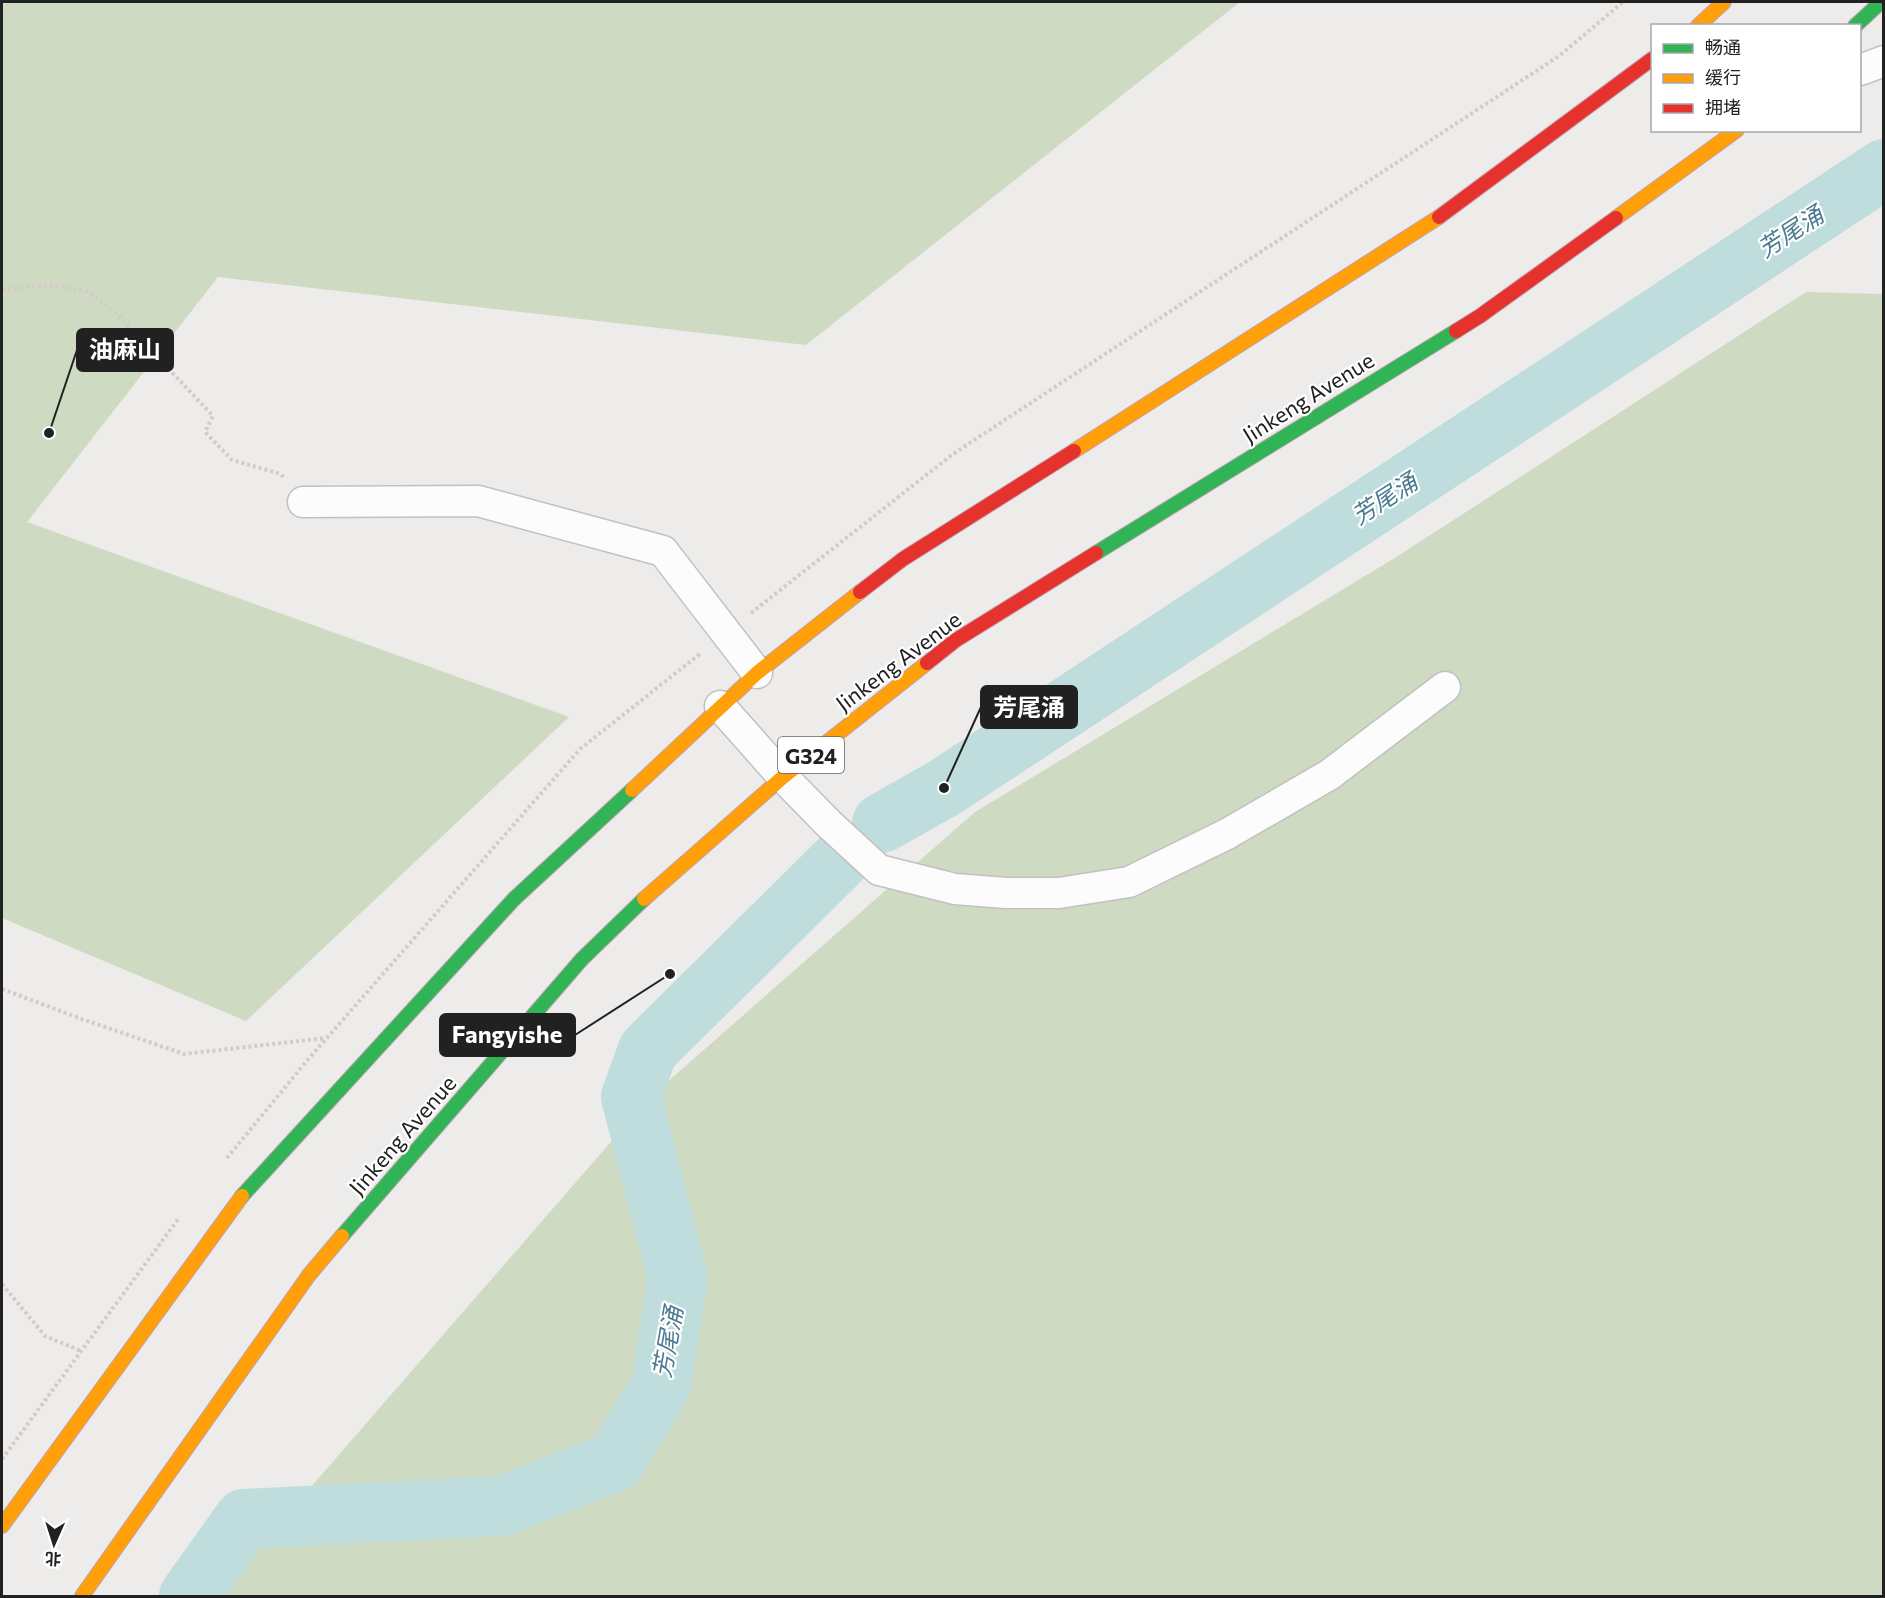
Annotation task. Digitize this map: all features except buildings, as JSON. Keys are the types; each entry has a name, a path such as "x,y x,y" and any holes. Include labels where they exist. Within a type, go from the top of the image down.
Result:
{"highway":[{"path":"1700,24 1724,2"},
{"path":"1858,24 1881,2"},
{"path":"2,1526 234,1205 514,899 757,673 903,559 1427,226 1651,60"},
{"name":"Jinkeng Avenue","path":"82,1596 309,1275 582,959 659,885 783,777 956,640 1480,316 1734,132"}],"street":[{"path":"1861,70 1884,61"},
{"path":"303,502 478,501 663,551 757,673"},
{"path":"720,706 783,777 879,870 955,889 1006,893 1059,892 1129,882 1227,834 1329,775 1445,687"}],"path":[{"path":"2,290 52,285 86,291 116,313 213,416 205,432 232,460 281,474 303,502"},
{"path":"2,989 184,1054 327,1038"},
{"path":"2,1284 45,1336 81,1351"}],"green space":[{"path":"2,2 1240,2 806,345 218,277 27,522 569,717 246,1021 2,918"},
{"path":"1806,292 1883,294 1883,1596 223,1596 257,1549 649,1098 975,812 1398,556"}],"waterway":[{"name":"芳尾涌","path":"882,823 944,788 1884,169"},
{"name":"芳尾涌","path":"189,1596 244,1519 502,1506 616,1461 661,1385 678,1278 631,1097 648,1050 840,860"}],"traffic: fast":[{"path":"1857,24 1881,2"},
{"path":"1096,553 1456,331"},
{"path":"242,1196 514,899 632,790"},
{"path":"342,1236 582,959 644,899"}],"traffic: slow":[{"path":"1700,24 1724,2"},
{"path":"1616,218 1734,132"},
{"path":"1074,451 1439,217"},
{"path":"632,790 757,673 860,592"},
{"path":"644,899 783,777 927,663"},
{"path":"2,1526 242,1196"},
{"path":"82,1596 309,1275 342,1236"}],"traffic: jam":[{"path":"1439,217 1651,60"},
{"path":"1456,331 1616,218"},
{"path":"860,592 903,559 1074,451"},
{"path":"927,663 956,640 1096,553"}],"place":[{"name":"油麻山","path":"49,433"},
{"name":"芳尾涌","path":"944,788"},
{"name":"Fangyishe","path":"670,974"}]}
